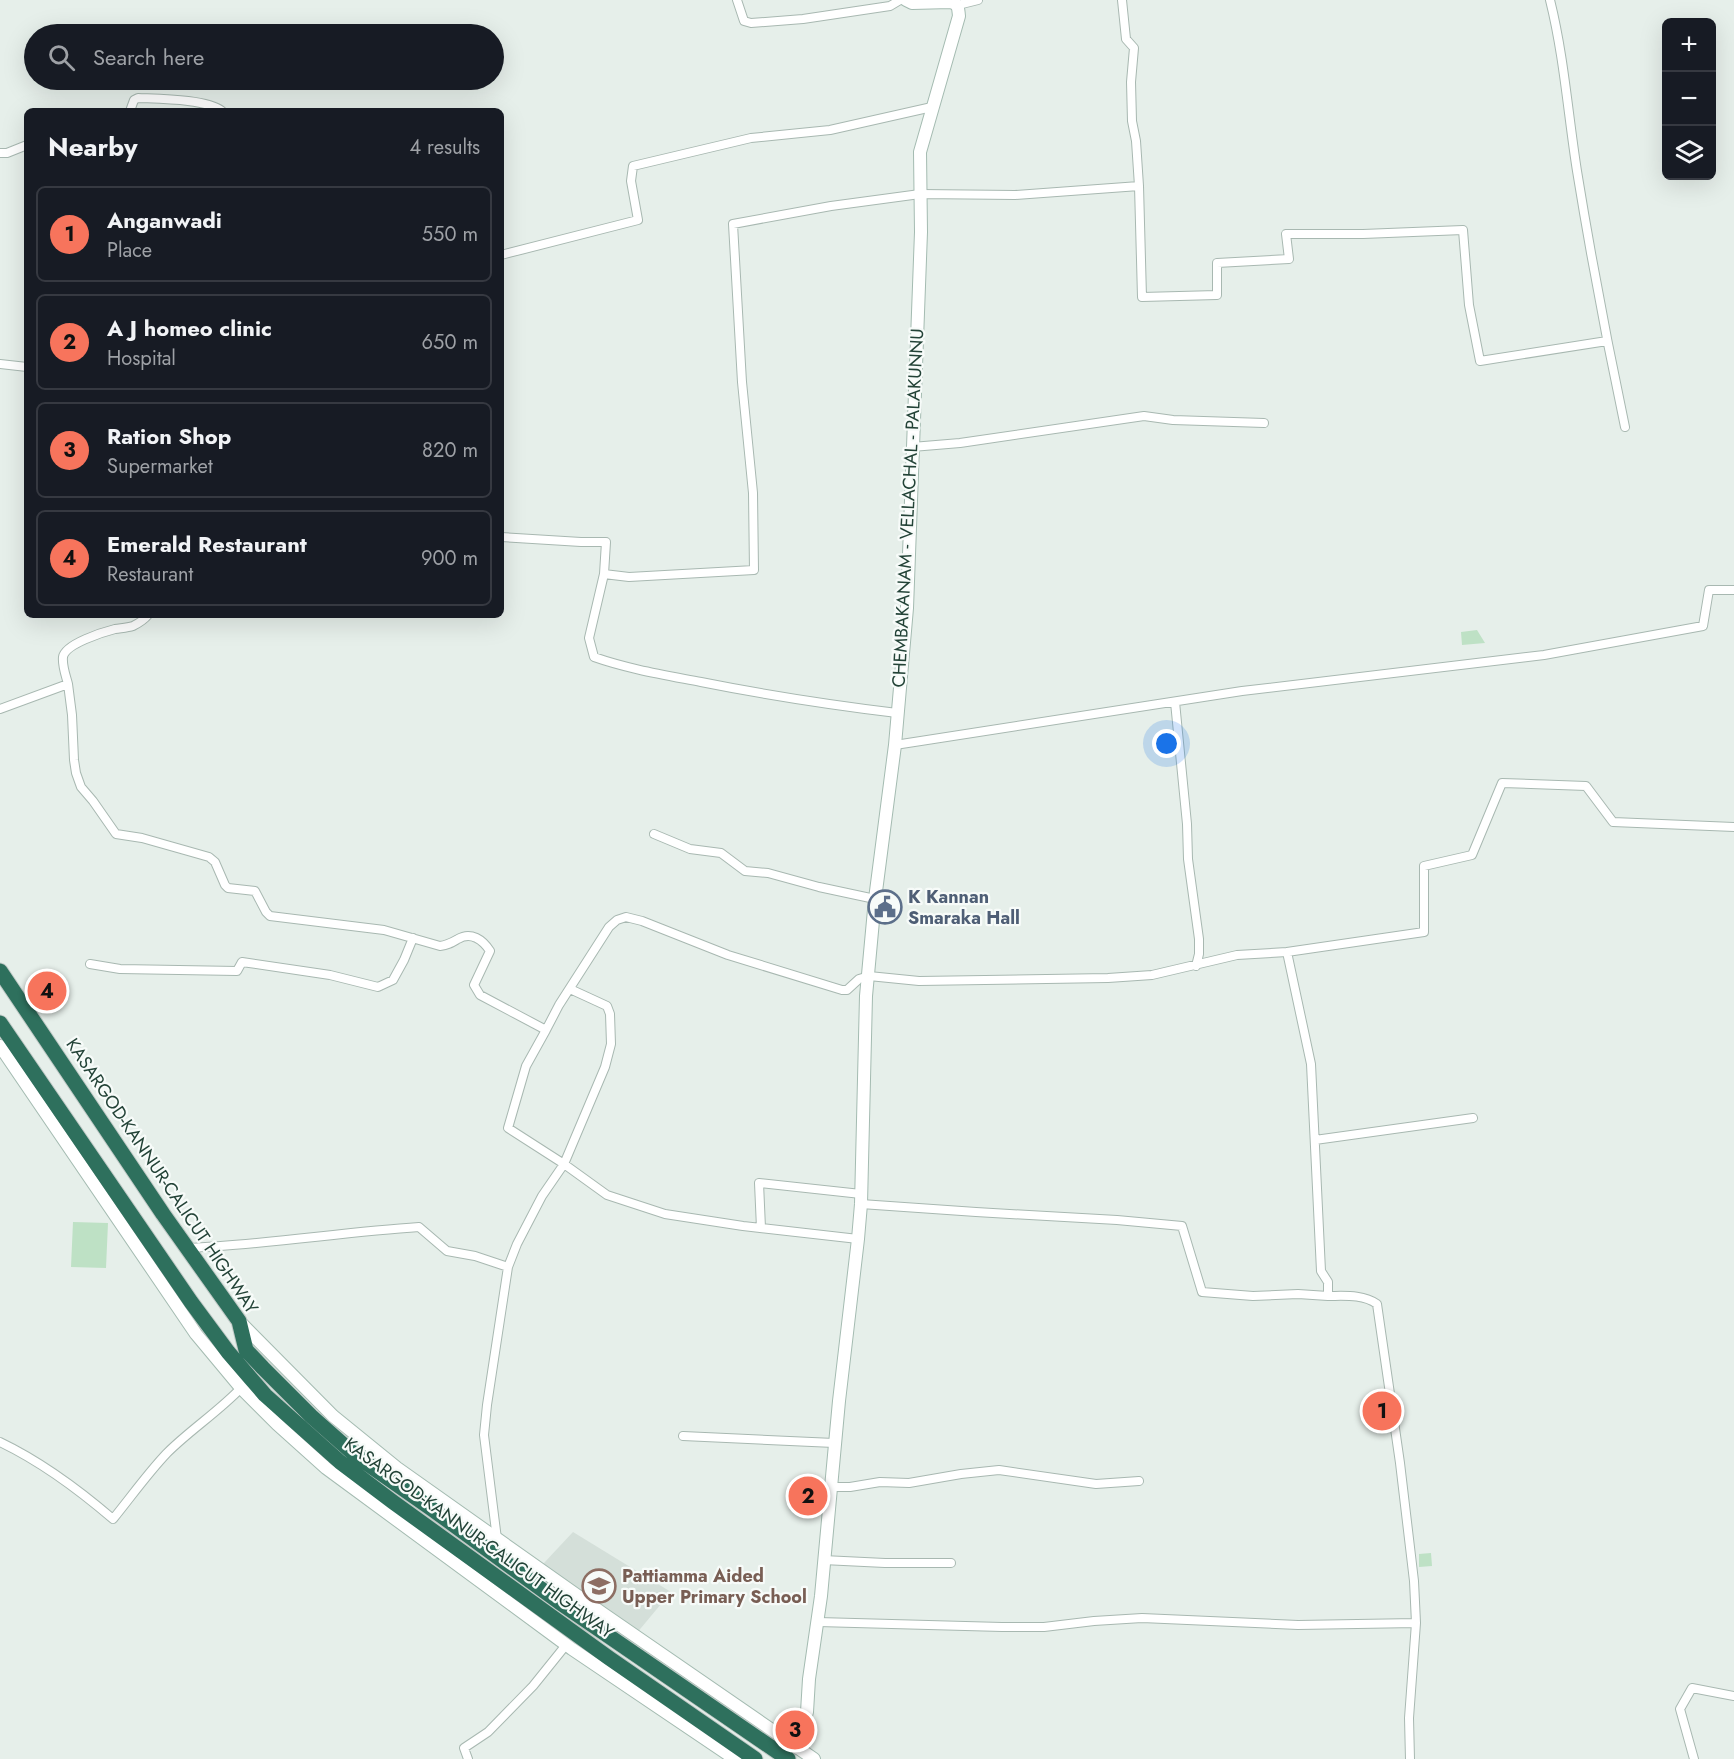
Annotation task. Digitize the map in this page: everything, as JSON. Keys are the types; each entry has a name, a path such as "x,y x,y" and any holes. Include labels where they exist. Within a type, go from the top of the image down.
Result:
{"highway":[{"name":"KASARGOD-KANNUR-CALICUT HIGHWAY","path":"0,971 239,1321 246,1350 311,1416 355,1455 559,1602 773,1749 793,1753"},
{"name":"KASARGOD-KANNUR-CALICUT HIGHWAY","path":"0,1023 190,1302 228,1352 265,1395 340,1462 393,1502 609,1658 755,1759"}],"main road":[{"path":"906,0 912,3 950,2 958,5"},
{"name":"CHEMBAKANAM - VELLACHAL - PALAKUNNU","path":"793,1753 807,1713 809,1679 827,1542 834,1443 858,1239 861,1198 864,1020 875,900 895,745 906,608 916,368 920,152 956,30 958,5"},
{"path":"0,1046 196,1334 241,1388 277,1424 326,1468 566,1645 735,1759"},
{"path":"239,1321 333,1416 397,1468 602,1613 793,1753 814,1759"}],"street":[{"path":"737,0 744,21 751,23 804,19 890,6 900,0"},
{"path":"958,5 978,0"},
{"path":"1122,0 1126,39 1134,48 1131,82 1132,121 1136,141 1139,186 1142,297 1217,295 1217,263 1288,259 1286,234 1463,230 1469,305 1480,362 1607,341"},
{"path":"1550,0 1557,29 1577,169 1607,341 1625,427"},
{"path":"131,108 134,100 138,98 198,102 218,108"},
{"path":"504,254 638,220 631,181 633,166 751,138 830,130 932,107"},
{"path":"0,153 7,153 24,146"},
{"path":"604,574 629,577 754,570 753,493 742,382 733,224 831,206 920,194 1015,195 1139,186"},
{"path":"0,364 24,367"},
{"path":"912,447 960,443 1144,416 1173,420 1264,423"},
{"path":"504,537 606,542 604,574 589,638 594,657 619,666 818,704 897,713"},
{"path":"895,745 1253,690 1544,655 1702,626 1708,590 1734,590"},
{"path":"146,618 131,627 115,629 75,644 65,650 63,655 72,715 76,773 81,787 116,834 142,838 209,857 215,862 228,888 255,891 270,916 384,930 440,946 449,945 462,936 477,937 490,951 474,985 480,995 546,1030"},
{"path":"0,709 68,684"},
{"path":"1175,702 1187,824 1188,858 1199,939 1196,966"},
{"path":"858,1239 665,1214 607,1195 508,1128 526,1066 559,1005 609,927 617,920 626,917 642,921 728,955 842,990 847,990 859,979 869,976 919,981 1108,978 1152,975 1237,955 1287,952 1424,932 1424,866 1472,855 1502,783 1586,786 1613,822 1734,827"},
{"path":"654,834 690,849 721,853 745,871 768,873 875,900"},
{"path":"90,964 120,969 237,971 242,962 330,975 378,987 393,980 413,938"},
{"path":"1287,952 1311,1064 1321,1271 1328,1282 1328,1296"},
{"path":"497,1539 484,1435 508,1267 517,1244 542,1196 564,1164 605,1067 610,1044 610,1014 607,1006 570,989"},
{"path":"1315,1140 1473,1118"},
{"path":"761,1228 759,1183 976,1212 1182,1226 1202,1292 1253,1296 1298,1294 1363,1297 1377,1304 1414,1581 1416,1623 1409,1718 1410,1759"},
{"path":"187,1248 307,1238 362,1230 419,1227 447,1251 475,1256 508,1267"},
{"path":"0,1442 22,1452 51,1470 113,1519 167,1453 241,1388"},
{"path":"683,1436 834,1443"},
{"path":"830,1487 850,1487 880,1482 909,1483 961,1473 999,1470 1096,1484 1139,1481"},
{"path":"823,1560 951,1563"},
{"path":"818,1622 1002,1627 1044,1627 1095,1620 1142,1618 1298,1625 1416,1623"},
{"path":"468,1759 464,1748 488,1732 532,1686 566,1645"},
{"path":"1694,1759 1680,1708 1692,1688 1734,1696"}],"shaded area":[{"name":"Pattiamma Aided Upper Primary School","path":"573,1532 671,1592 626,1646 529,1579"}],"green space":[{"path":"1477,630 1485,643 1462,645 1461,632"},
{"path":"73,1222 108,1223 106,1268 71,1267"},
{"path":"1431,1553 1432,1566 1419,1567 1419,1554"}],"place":[{"name":"K Kannan Smaraka Hall","path":"885,907"},
{"name":"Emerald Restaurant","path":"47,991"},
{"name":"Anganwadi","path":"1382,1411"},
{"name":"A J homeo clinic","path":"808,1496"},
{"name":"Pattiamma Aided Upper Primary School","path":"599,1586"},
{"name":"Ration Shop","path":"795,1730"}]}
